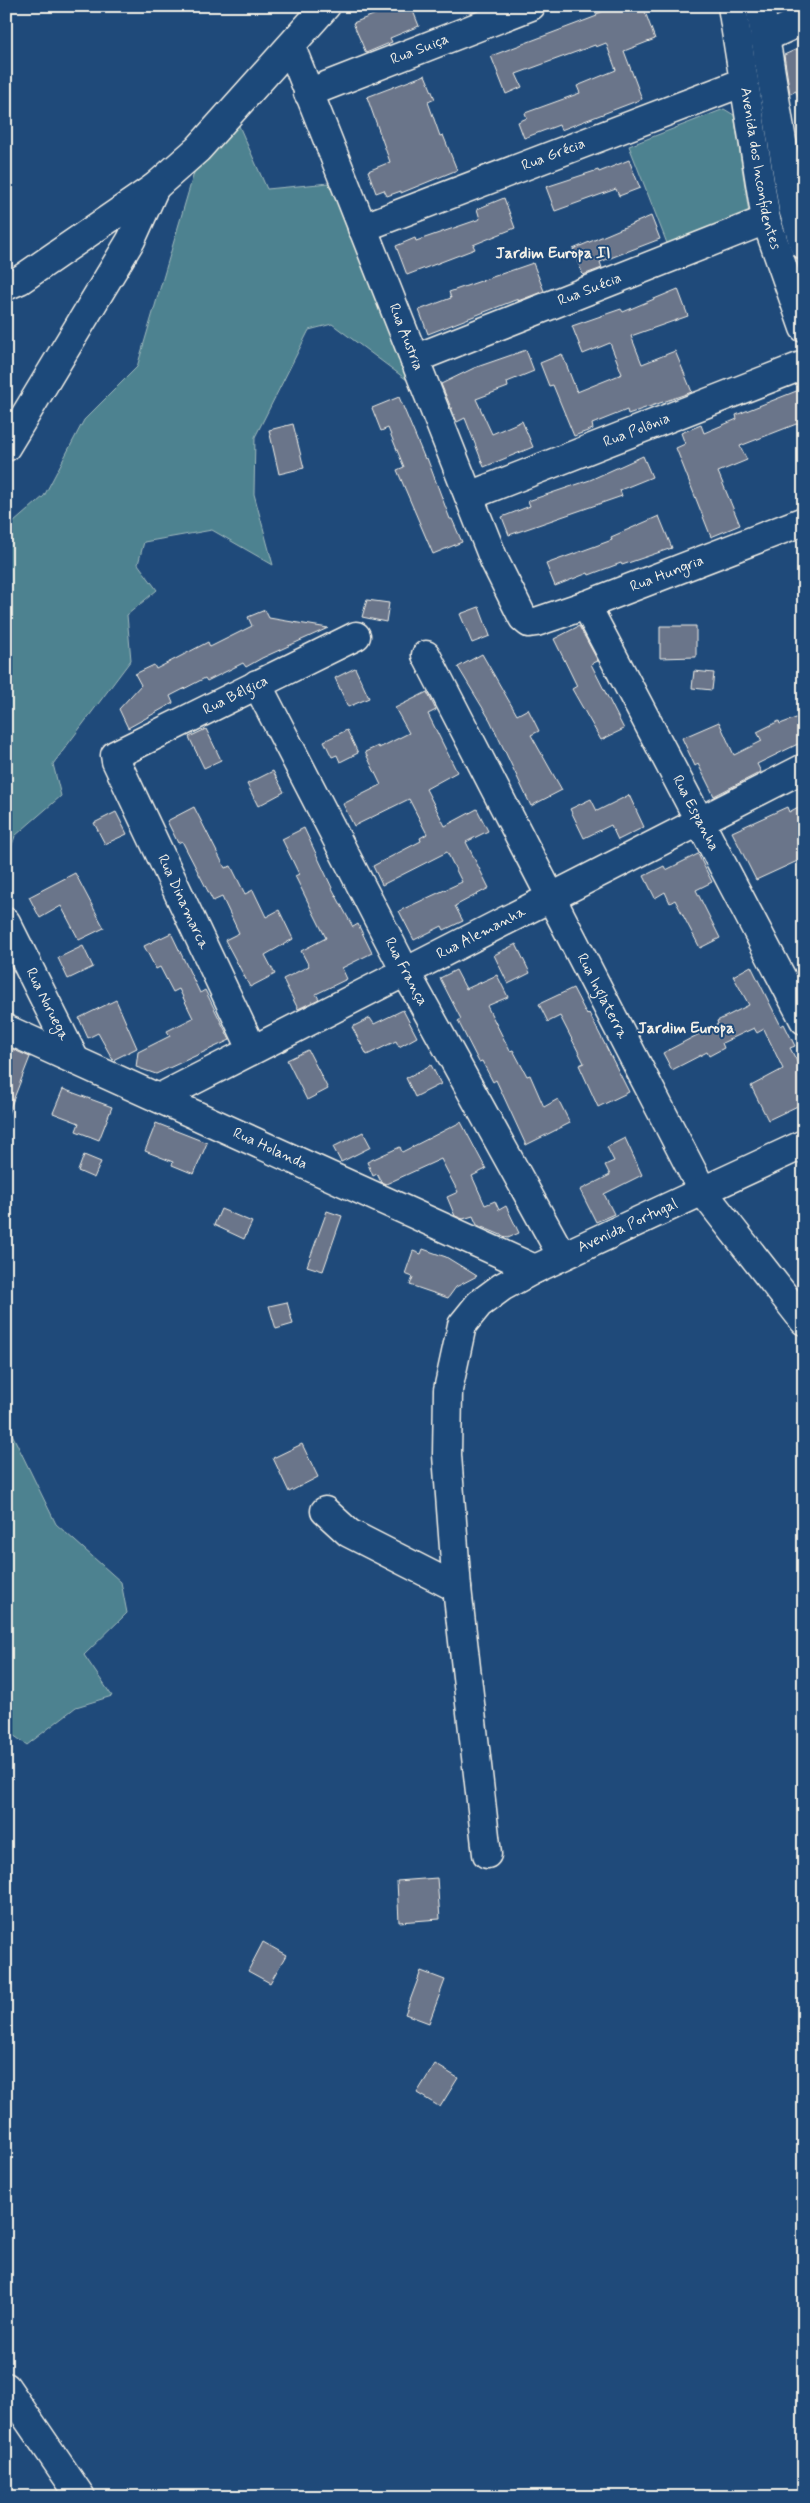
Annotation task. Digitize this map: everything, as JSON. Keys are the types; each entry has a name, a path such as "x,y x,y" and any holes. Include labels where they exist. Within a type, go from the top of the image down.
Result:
{"street":[{"path":"6,286 20,280 155,187 198,149 291,48 326,6"},
{"name":"Rua Suiça","path":"308,93 532,6"},
{"name":"Avenida dos Inconfidentes","path":"732,6 766,220 804,328"},
{"name":"Avenida dos Inconfidentes","path":"760,6 764,38 798,206 804,245"},
{"path":"764,38 804,20"},
{"name":"Rua Austria","path":"291,48 494,560 516,609 529,622"},
{"name":"Rua Grécia","path":"362,228 744,82"},
{"path":"6,447 131,240 155,187"},
{"name":"Rua Suécia","path":"414,360 766,220"},
{"name":"Rua Polônia","path":"469,496 804,365"},
{"name":"Rua Hungria","path":"529,622 536,622 586,605 804,521"},
{"name":"Rua Espanha","path":"586,605 804,1020"},
{"name":"Rua Bélgica","path":"115,755 356,636"},
{"name":"Rua Inglaterra","path":"426,655 703,1192 804,1321"},
{"name":"Rua França","path":"257,684 405,971 562,1256"},
{"name":"Rua Dinamarca","path":"115,755 116,761 252,1049"},
{"name":"Rua Alemanha","path":"159,1098 804,768"},
{"name":"Rua Noruega","path":"6,922 75,1060"},
{"name":"Rua Holanda","path":"6,1029 535,1269"},
{"name":"Avenida Portugal","path":"457,1588 447,1456 448,1390 462,1326 479,1304 535,1269 804,1144"},
{"path":"325,1511 349,1533 457,1588 487,1854"},
{"path":"6,2388 81,2497"}],"green space":[{"path":"724,109 734,115 750,220 670,251 629,146"},
{"path":"236,119 267,189 329,183 411,383 332,324 309,330 255,437 254,494 273,565 212,530 144,542 138,564 157,590 127,615 131,660 53,764 61,796 15,836 6,863 6,529 44,496 84,420 137,367 196,166"},
{"path":"6,1431 12,1434 56,1524 121,1582 127,1613 84,1655 112,1696 76,1707 27,1745 6,1730"}],"building":[{"path":"396,6 411,6 419,26 390,38 392,42 366,53 353,23"},
{"path":"617,6 643,6 655,39 624,51 642,99 561,130 559,125 524,138 518,122 527,118 525,113 580,93 577,86 616,70 606,43 596,47 595,45 516,74 522,87 506,94 491,56 597,16 596,14"},
{"path":"804,46 804,110 796,91 790,94 784,55"},
{"path":"425,75 435,99 428,102 440,136 443,135 457,170 401,193 401,191 387,196 384,190 376,193 368,171 390,162 367,97"},
{"path":"629,160 640,188 619,196 616,189 555,211 546,187 598,170 599,172"},
{"path":"504,198 515,228 473,245 475,249 407,275 396,246 415,238 416,241 480,219 477,209"},
{"path":"651,216 660,239 600,262 602,268 583,275 573,249"},
{"path":"533,263 544,291 518,301 518,299 428,334 419,310 451,298 449,292"},
{"path":"678,289 688,316 631,336 642,364 675,351 692,392 628,414 627,410 592,424 593,429 574,436 553,385 549,386 540,363 562,354 577,392 622,374 610,343 583,354 572,326 621,309 623,312"},
{"path":"526,350 534,371 507,382 508,387 476,399 492,434 522,421 533,447 484,467 465,418 457,422 441,384 474,368"},
{"path":"799,390 804,401 804,421 740,446 747,460 718,472 740,525 711,537 676,448 685,444 681,433 701,425 704,433 737,419 736,415"},
{"path":"399,397 425,459 427,458 450,519 452,519 462,542 433,554 397,470 404,467 388,428 381,431 372,408"},
{"path":"293,424 304,468 279,474 269,430"},
{"path":"643,456 652,477 620,490 622,496 509,535 502,517 530,506 528,501 590,480"},
{"path":"659,516 672,548 622,565 621,563 589,575 588,573 555,586 546,564 612,540 611,537"},
{"path":"367,600 389,603 386,622 362,617"},
{"path":"479,607 490,636 472,643 460,614"},
{"path":"265,610 269,618 328,628 246,667 243,663 207,681 205,678 170,696 173,703 128,728 119,709 141,685 135,674 154,665 156,669 208,642 210,647 252,626 248,617"},
{"path":"579,626 598,661 591,664 624,729 601,740 572,689 577,686 554,639"},
{"path":"660,626 696,626 696,657 660,658"},
{"path":"482,654 517,715 528,709 539,731 531,735 562,790 531,806 490,720 458,667"},
{"path":"355,668 369,698 348,707 335,678"},
{"path":"694,671 714,673 712,690 692,688"},
{"path":"427,692 436,710 428,714 457,772 426,789 445,826 477,809 488,831 466,842 489,888 455,906 463,921 444,930 442,926 414,940 399,911 462,882 447,852 382,885 373,866 421,841 420,838 427,834 409,799 354,826 343,804 381,785 365,752 378,746 379,748 409,733 395,708"},
{"path":"804,715 804,741 757,764 761,772 714,796 698,764 695,766 682,738 719,722 734,755 762,741 757,732 779,721 780,724"},
{"path":"206,729 221,760 204,768 189,737"},
{"path":"347,730 358,753 340,762 337,755 332,757 324,741"},
{"path":"273,771 284,792 258,806 247,784"},
{"path":"629,795 644,827 618,840 611,825 584,838 570,809 591,799 597,811"},
{"path":"804,804 804,858 756,880 732,832 787,807 789,812"},
{"path":"194,807 225,868 231,866 245,894 253,890 266,917 279,910 293,939 265,955 275,974 250,987 225,940 239,933 222,897 213,901 182,841 178,843 167,821"},
{"path":"116,812 127,834 105,844 94,823"},
{"path":"304,828 333,890 353,927 358,924 372,953 342,968 347,979 316,994 319,999 298,1009 283,979 309,966 301,951 326,938 295,876 299,874 282,839"},
{"path":"698,854 712,882 696,890 720,938 700,948 675,900 670,903 665,892 655,898 644,876 664,866 666,870"},
{"path":"75,873 104,928 79,940 61,906 40,918 29,897"},
{"path":"171,933 200,993 205,990 230,1040 156,1074 136,1067 138,1052 170,1036 167,1031 193,1018 179,989 173,992 160,967 156,969 144,946"},
{"path":"516,944 530,973 508,984 494,955"},
{"path":"83,946 93,967 68,979 58,958"},
{"path":"751,966 781,1026 784,1024 795,1046 790,1048 804,1075 804,1103 768,1120 751,1086 783,1069 764,1029 757,1033 754,1028 722,1043 724,1048 709,1056 707,1052 672,1070 663,1053 718,1024 717,1021 749,1005 733,976"},
{"path":"456,970 466,989 497,975 508,997 487,1006 510,1051 513,1050 527,1076 530,1075 544,1107 558,1099 570,1123 526,1145 496,1080 493,1082 482,1061 479,1062 458,1021 461,1019 440,978"},
{"path":"573,988 587,1015 589,1013 629,1092 598,1107 579,1065 584,1063 560,1016 548,1022 539,1004"},
{"path":"116,1000 137,1048 113,1060 98,1033 88,1038 79,1018"},
{"path":"403,1010 417,1037 399,1047 396,1041 367,1055 352,1027 370,1018 374,1024"},
{"path":"12,1049 30,1057 7,1116 6,1064"},
{"path":"308,1050 328,1089 307,1100 287,1060"},
{"path":"431,1065 441,1084 415,1097 406,1078"},
{"path":"63,1089 112,1107 99,1140 76,1131 79,1123 53,1113"},
{"path":"461,1122 486,1169 472,1176 485,1205 495,1201 499,1210 506,1206 519,1233 508,1238 477,1225 473,1216 463,1219 455,1216 447,1197 458,1192 441,1159 386,1184 381,1182 377,1174 373,1176 367,1162 400,1147 402,1152"},
{"path":"156,1123 207,1143 194,1174 172,1165 173,1162 145,1151"},
{"path":"363,1132 371,1147 341,1162 333,1147"},
{"path":"625,1138 642,1175 604,1194 614,1214 596,1222 580,1190 610,1175 605,1165 614,1161 607,1147"},
{"path":"84,1155 101,1162 94,1178 78,1171"},
{"path":"221,1209 252,1222 244,1239 214,1225"},
{"path":"327,1211 342,1216 323,1271 307,1266"},
{"path":"423,1249 446,1257 477,1276 456,1287 448,1298 410,1285 413,1277 405,1274 413,1251 421,1254"},
{"path":"287,1302 293,1324 276,1329 269,1306"},
{"path":"302,1444 318,1477 289,1492 273,1458"},
{"path":"437,1878 440,1919 399,1922 397,1881"},
{"path":"263,1942 286,1955 270,1983 248,1971"},
{"path":"421,1971 445,1980 429,2023 405,2014"},
{"path":"435,2064 458,2078 440,2107 417,2093"}],"district":[{"name":"Jardim Europa II","path":"553,253"},
{"name":"Jardim Europa","path":"686,1028"}]}
